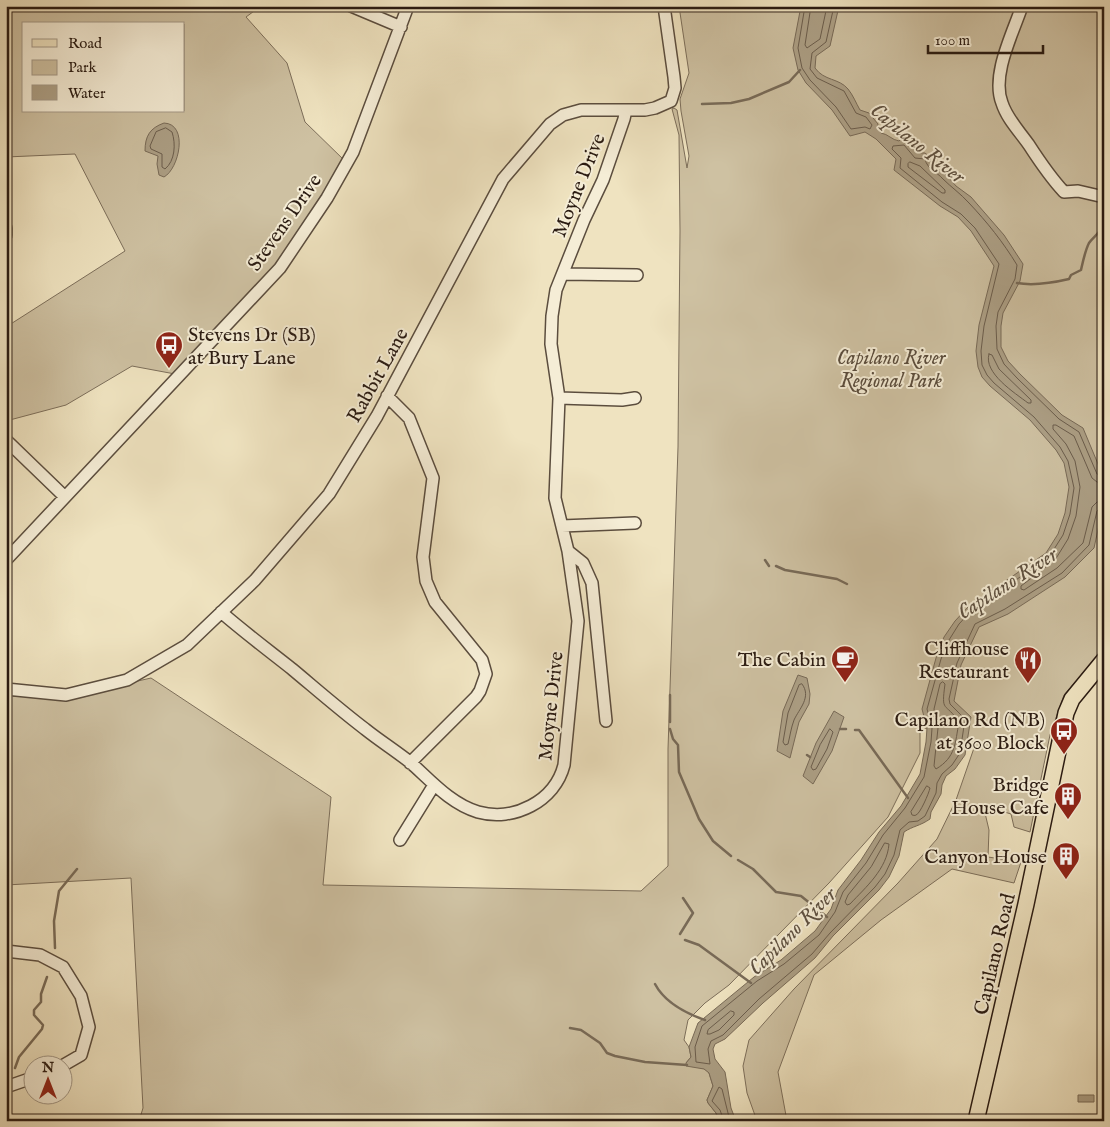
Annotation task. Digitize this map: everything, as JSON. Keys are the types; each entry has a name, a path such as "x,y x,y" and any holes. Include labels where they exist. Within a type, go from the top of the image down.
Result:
{"main road":[{"name":"Capilano Road","path":"976,1121 1026,904 1066,713 1072,699 1104,660"}],"street":[{"path":"350,6 401,27"},
{"name":"Stevens Drive","path":"6,560 280,268 326,198 353,152 408,6"},
{"name":"Rabbit Lane","path":"6,689 66,695 127,680 187,646 255,580 329,494 377,416 503,179 550,124 563,116 588,110 656,108 671,101 673,98 674,77 664,6"},
{"path":"1022,6 1005,53 999,78 1002,104 1040,163 1064,192 1078,191 1104,197"},
{"name":"Moyne Drive","path":"221,612 366,730 460,804 469,809 496,814 517,811 529,807 545,796 558,783 564,765 578,621 568,551 555,498 559,398 552,356 551,327 556,290 584,220 603,180 626,110"},
{"path":"6,228 6,235"},
{"path":"563,274 637,275"},
{"path":"387,396 409,418 433,478 424,550 426,581 435,602 482,660 486,674 476,697 410,763"},
{"path":"559,398 622,400 635,398"},
{"path":"6,440 65,497"},
{"path":"562,526 635,523"},
{"path":"568,551 583,563 592,583 606,722"},
{"path":"400,840 434,784"},
{"path":"6,951 40,955 62,967 81,996 89,1027 81,1055 72,1060"},
{"path":"6,1087 22,1081"}],"green space":[{"path":"6,6 261,6 246,17 287,63 305,122 344,160 281,258 175,374 132,366 66,405 6,421 6,327 125,251 75,154 6,157"},
{"name":"Capilano River Regional Park","path":"679,6 1104,6 1104,649 1064,695 1050,735 1030,832 1014,827 1011,814 998,810 985,813 989,830 988,857 1021,862 1014,883 952,869 881,920 814,975 778,1072 787,1121 757,1121 747,1093 743,1066 749,1040 794,989 898,883 937,839 956,800 974,748 920,726 920,753 888,817 829,883 729,985 705,1003 688,1020 684,1040 689,1047 691,1057 686,1063 705,1069 709,1073 713,1086 707,1100 716,1113 718,1121 139,1121 143,1108 131,878 6,885 6,696 72,696 151,678 331,797 323,885 641,891 668,866 668,749 678,447 680,231 679,135 672,109 674,108 677,110 687,168 689,156 680,99 689,73"}],"water":[{"name":"Capilano River","path":"801,6 839,6 830,46 816,56 815,68 823,75 844,85 853,96 860,110 869,113 878,124 877,128 881,133 899,141 902,138 914,150 925,153 930,157 931,162 943,171 956,186 971,197 1004,235 1023,264 1020,281 1003,313 1001,347 1008,361 1020,374 1062,415 1083,428 1103,476 1103,507 1094,548 1065,577 1008,614 979,627 961,665 954,701 971,717 965,755 955,769 946,776 941,794 931,812 930,819 904,832 899,856 889,877 879,890 833,936 815,958 725,1039 715,1044 713,1049 715,1059 725,1072 731,1108 736,1121 720,1121 707,1100 713,1086 709,1073 704,1069 686,1066 691,1057 689,1047 698,1023 754,977 781,960 815,931 831,909 838,890 879,832 901,806 920,774 927,728 922,709 936,658 944,637 968,607 1046,553 1058,534 1065,513 1069,487 1064,463 1056,450 1030,420 990,386 982,377 978,367 976,351 979,325 994,266 971,231 958,217 940,206 894,170 896,159 876,139 865,132 850,136 832,110 806,83 798,70 793,48"},
{"path":"164,123 172,125 177,131 179,147 174,165 164,177 159,175 158,156 145,151 149,133 155,127"},
{"path":"798,675 807,678 810,694 809,704 799,722 790,758 777,751 783,711"},
{"path":"834,711 844,717 832,751 813,784 803,776 816,743"},
{"path":"1078,1095 1094,1095 1094,1102 1078,1102"}],"waterway":[{"path":"702,104 731,103 749,99 789,82 800,70"},
{"path":"1101,216 1104,209"},
{"path":"1017,283 1043,284 1069,279 1071,275 1081,270 1089,243 1102,227"},
{"path":"765,560 769,566"},
{"path":"776,566 785,570 837,579 847,584"},
{"path":"670,695 670,722"},
{"path":"670,729 673,739 678,745 679,772 699,819 713,841 731,856"},
{"path":"840,729 846,729"},
{"path":"855,730 859,730 908,798"},
{"name":"Capilano River","path":"738,860 753,869 776,892 801,896 827,917"},
{"path":"55,948 54,921 59,891 77,869"},
{"path":"680,934 693,913 683,898"},
{"name":"Capilano River","path":"685,940 699,945 751,983"},
{"path":"15,1068 19,1057 42,1029 43,1025 34,1015 34,1010 41,1002 41,994 47,977"},
{"path":"655,984 670,1002 690,1014 705,1020"},
{"path":"570,1028 581,1030 600,1043 607,1053 615,1056 645,1062 687,1065"}],"place":[{"name":"Stevens Dr (SB) at Bury Lane","path":"169,369"},
{"name":"The Cabin","path":"845,683"},
{"name":"Cliffhouse Restaurant","path":"1028,684"},
{"name":"Capilano Rd (NB) at 3600 Block","path":"1064,755"},
{"name":"Bridge House Cafe","path":"1068,820"},
{"name":"Canyon House","path":"1066,880"}]}
